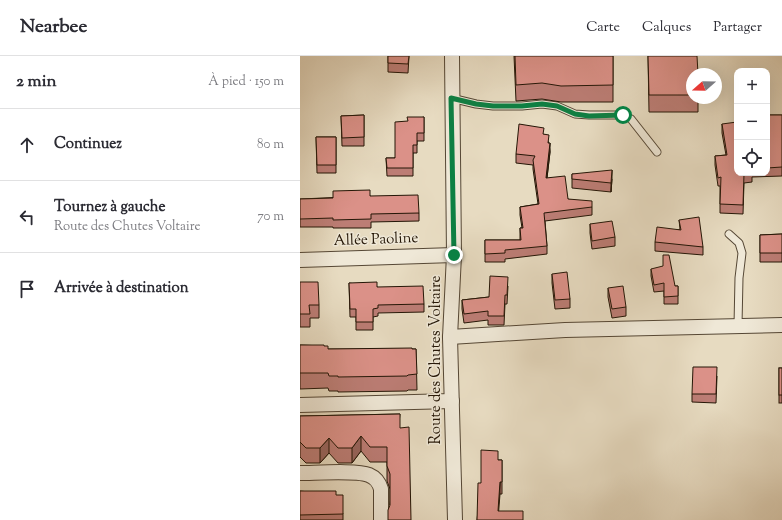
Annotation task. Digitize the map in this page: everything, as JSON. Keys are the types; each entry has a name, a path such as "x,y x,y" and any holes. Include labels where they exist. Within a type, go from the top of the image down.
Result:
{"street":[{"name":"Route des Chutes Voltaire","path":"452,56 451,98 454,255 450,337 455,520"},
{"name":"Allée Paoline","path":"300,260 454,255"},
{"path":"450,337 565,330 782,325"},
{"path":"300,405 452,402"},
{"path":"300,473 361,473 374,478 381,489 381,520"}],"lane":[{"path":"451,98 476,104 493,106 542,104 557,106 575,114 589,116 623,115 631,119 657,152"},
{"path":"729,234 739,243 742,253 738,278 738,325"}],"building":[{"path":"388,56 409,56 408,64 388,63"},
{"path":"515,56 613,56 613,85 561,86 542,83 516,85"},
{"path":"648,56 697,56 698,68 686,68 686,95 649,95"},
{"path":"364,115 364,137 342,138 341,116"},
{"path":"770,115 782,115 782,167 770,168"},
{"path":"407,117 424,117 424,133 417,133 417,145 413,145 413,168 387,168 386,158 395,158 395,122 408,121"},
{"path":"734,122 734,176 744,176 743,205 720,204 721,177 718,178 715,156 727,155 722,124"},
{"path":"519,124 544,128 543,134 549,135 548,143 550,143 546,178 565,176 568,199 592,201 592,207 544,213 547,246 505,250 505,253 485,254 485,240 521,240 520,228 523,228 520,207 539,204 533,160 535,156 516,154"},
{"path":"316,137 336,137 336,165 317,165"},
{"path":"612,170 611,183 572,179 572,174"},
{"path":"370,190 370,196 418,195 419,213 371,214 371,219 300,219 300,199 333,198 333,191"},
{"path":"699,217 703,247 655,242 657,227 681,230 679,220"},
{"path":"612,221 615,237 592,241 590,224"},
{"path":"782,234 782,253 760,253 760,235"},
{"path":"663,255 669,255 675,286 678,286 678,296 664,297 664,283 654,285 651,269 663,266"},
{"path":"567,272 570,299 555,300 552,274"},
{"path":"490,276 508,277 504,316 488,316 488,311 464,314 462,300 489,297"},
{"path":"300,282 318,282 319,305 309,305 310,314 300,314"},
{"path":"377,282 377,287 423,286 424,304 378,305 378,308 373,309 373,322 356,322 356,309 350,309 349,283"},
{"path":"623,286 626,307 612,309 608,288"},
{"path":"300,345 324,345 328,346 328,349 412,348 416,349 417,374 407,376 338,377 329,376 328,373 300,373"},
{"path":"693,367 717,367 716,394 692,394"},
{"path":"779,368 782,368 782,395 779,395"},
{"path":"400,414 400,428 409,427 411,520 388,520 388,510 390,505 390,474 387,466 387,447 370,447 361,436 352,448 338,448 329,438 320,448 306,448 300,442 300,416"},
{"path":"481,450 498,451 498,460 502,460 502,482 500,482 498,511 523,511 523,520 477,520 478,483 481,483"},
{"path":"300,491 336,491 336,495 343,495 343,514 300,515"}],"route":[{"path":"454,255 451,98 476,104 493,106 542,104 557,106 575,114 589,116 614,114 623,115"}]}
